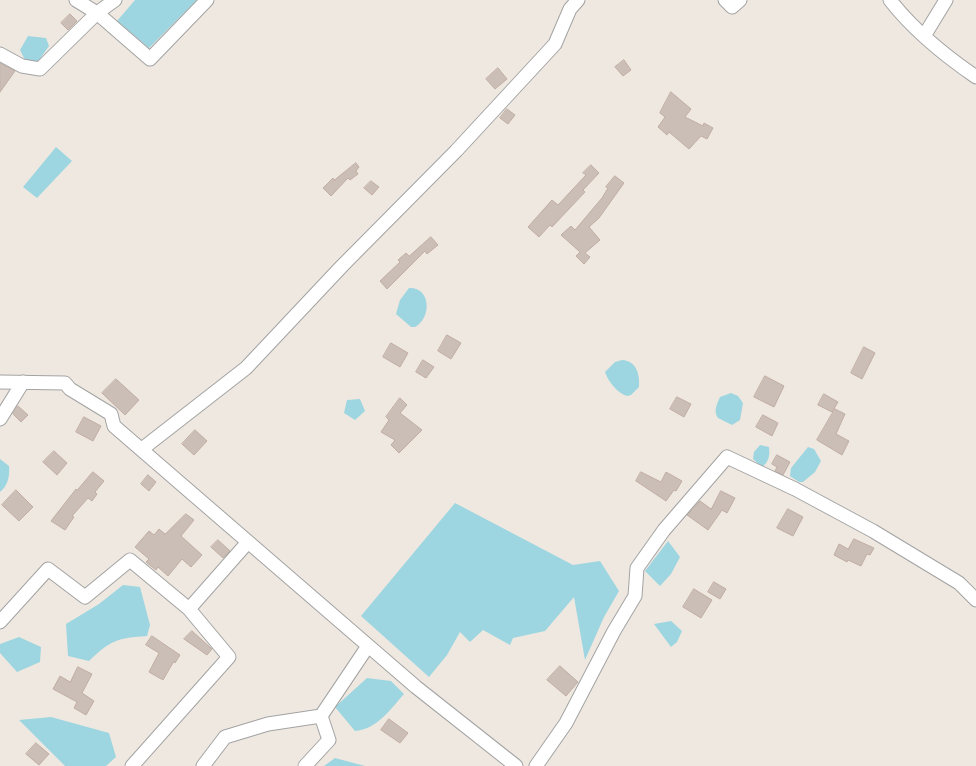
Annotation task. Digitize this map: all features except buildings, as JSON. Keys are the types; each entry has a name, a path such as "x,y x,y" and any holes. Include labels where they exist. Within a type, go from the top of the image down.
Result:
{"street":[{"path":"76,0 97,13 150,59 206,0"},
{"path":"0,54 22,66 40,69 97,13 115,0"},
{"path":"142,449 246,368 342,266 456,151 555,44 570,9 578,0"},
{"path":"725,0 732,7 740,0"},
{"path":"890,0 900,14 942,53 976,77"},
{"path":"924,36 946,0"},
{"path":"0,382 66,383 70,389 111,414 114,426 416,687 516,766"},
{"path":"0,419 23,382"},
{"path":"536,766 566,723 614,631 635,596 638,568 664,530 727,457 795,489 873,531 958,583 976,600"},
{"path":"189,609 248,542"},
{"path":"0,622 48,569 85,597 130,560 189,609 229,657 132,766"},
{"path":"203,766 225,737 268,724 321,716 368,646"},
{"path":"305,766 329,740 321,716"}],"water":[{"path":"135,0 197,0 149,48 117,21"},
{"path":"28,36 46,38 49,46 37,63 25,60 20,50"},
{"path":"56,147 72,161 37,198 23,187"},
{"path":"409,288 422,292 427,304 421,323 415,327 411,327 396,314 400,300"},
{"path":"622,360 631,363 634,366 639,378 639,387 631,395 627,396 613,386 605,372 615,362"},
{"path":"731,393 738,396 743,403 740,420 732,425 718,418 716,413 720,397"},
{"path":"360,399 365,411 355,420 344,413 347,400"},
{"path":"760,445 769,447 768,461 762,467 753,459 754,452"},
{"path":"808,447 814,449 821,461 815,472 803,482 799,482 790,476 791,468"},
{"path":"0,459 9,466 9,477 7,484 0,492"},
{"path":"455,503 573,565 600,561 619,591 604,617 585,660 574,597 545,631 513,638 510,645 483,630 470,642 460,632 447,655 429,677 361,616"},
{"path":"668,541 680,557 671,574 660,586 645,571"},
{"path":"123,585 140,587 150,625 147,636 115,641 109,644 89,661 68,656 66,624 99,604"},
{"path":"671,621 682,631 677,642 671,647 654,624"},
{"path":"19,637 41,647 40,662 17,672 0,653 0,644"},
{"path":"367,678 391,681 404,694 376,723 370,727 355,731 335,707"},
{"path":"51,717 109,733 116,757 106,766 65,766 19,720"},
{"path":"335,758 365,766 324,766"}]}
